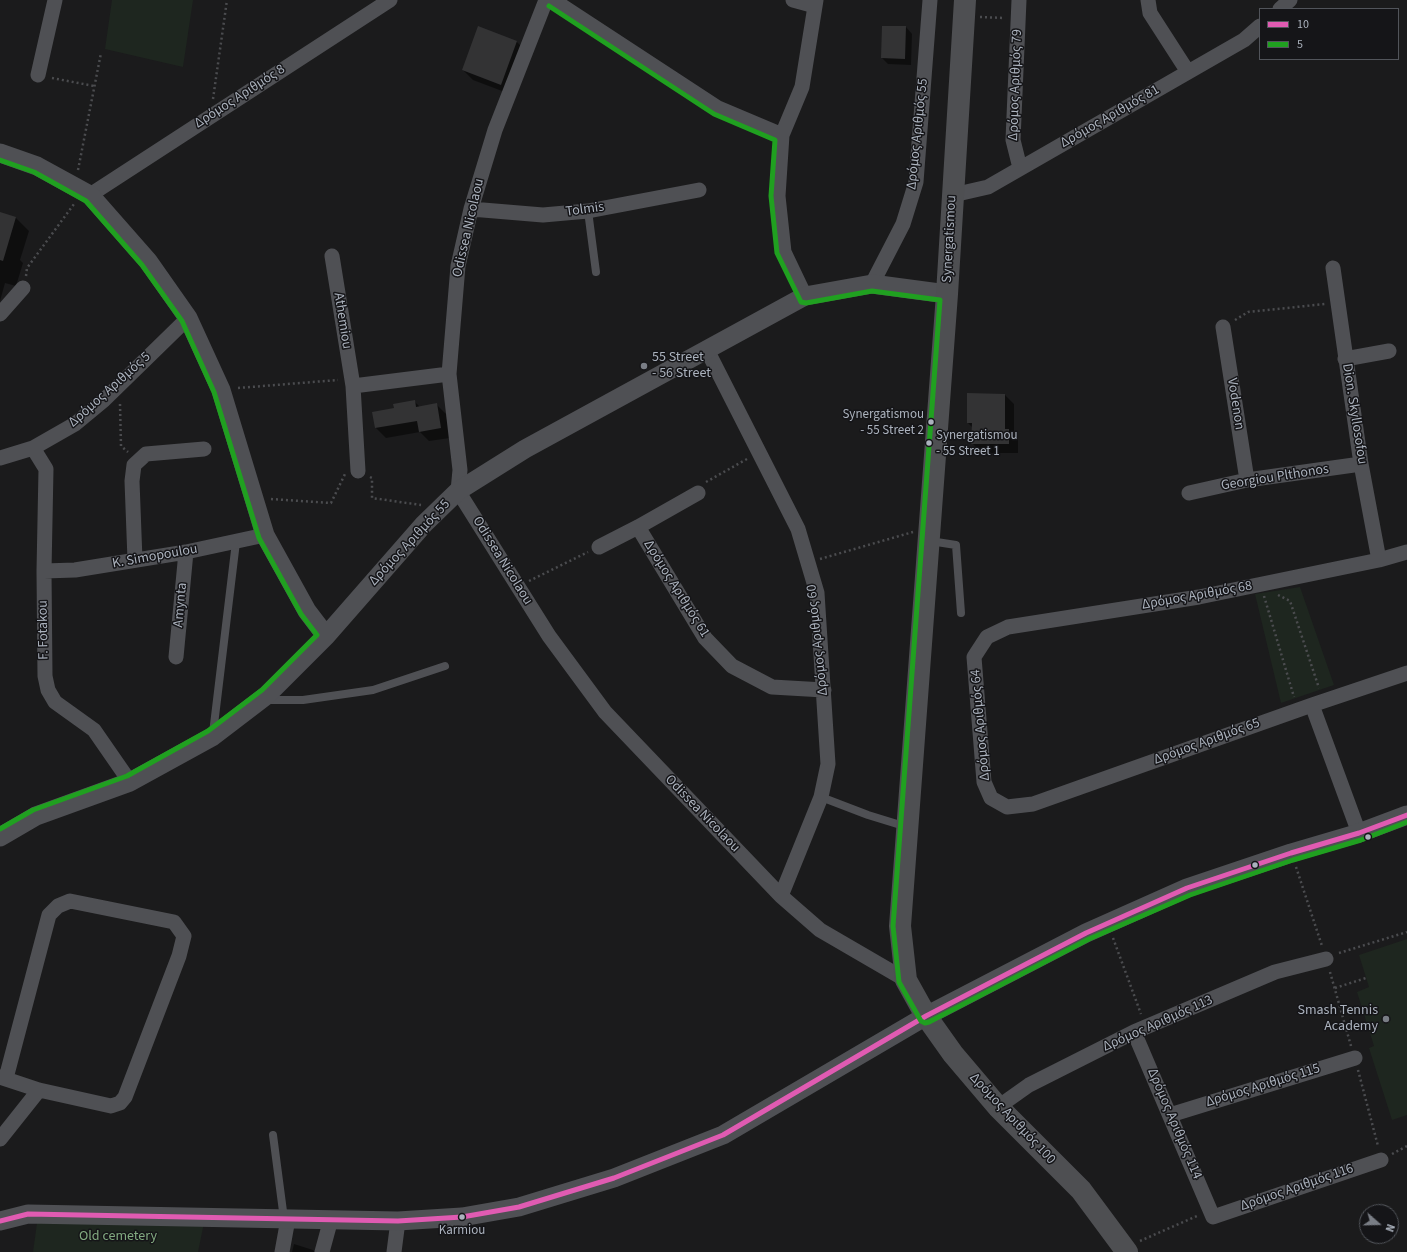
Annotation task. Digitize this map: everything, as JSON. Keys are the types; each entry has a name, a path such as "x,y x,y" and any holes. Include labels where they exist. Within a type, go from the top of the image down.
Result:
{"main road":[{"name":"Synergatismou","path":"906,980 900,926 947,294 964,8"},
{"name":"Δρόμος Αριθμός 100","path":"906,980 926,1016 953,1054 998,1107 1081,1190 1126,1250"}],"street":[{"path":"38,75 55,0"},
{"name":"Δρόμος Αριθμός 8","path":"82,191 210,117 390,0"},
{"name":"Odissea Nicolaou","path":"546,0 495,130 471,209 458,266 449,374 460,470 458,491 549,636 605,712 781,896 820,930 906,980"},
{"path":"553,0 718,108 782,135"},
{"path":"793,0 815,3 802,87 782,135 778,196 784,252 805,296"},
{"name":"Δρόμος Αριθμός 55","path":"872,284 903,224 916,182 930,0"},
{"name":"Δρόμος Αριθμός 79","path":"1019,0 1013,140 1020,168"},
{"path":"1148,0 1150,14 1188,72"},
{"path":"1281,8 1290,0"},
{"name":"Δρόμος Αριθμός 81","path":"953,195 988,187 1244,40 1259,27"},
{"path":"0,153 37,166 82,191 148,261 188,318 221,390 265,535 307,612 326,636"},
{"name":"Tolmis","path":"471,209 543,216 588,211 699,190"},
{"name":"Athemiou","path":"332,256 352,382 358,471"},
{"name":"Dion. Skyllosofou","path":"1333,268 1361,464 1379,560"},
{"name":"Δρόμος Αριθμός 55","path":"0,837 36,816 130,782 212,737 260,700 326,636 424,524 458,491 525,449 805,296 872,284 947,294"},
{"path":"0,314 23,288"},
{"name":"Δρόμος Αριθμός 5","path":"0,458 33,448 75,424 119,385 188,318"},
{"name":"Vodenon","path":"1223,327 1247,480"},
{"name":"Δρόμος Αριθμός 60","path":"707,350 798,530 817,594 828,764 821,797 781,896"},
{"path":"1345,359 1390,350"},
{"path":"352,382 449,374"},
{"name":"F. Fotakou","path":"33,448 46,469 44,571 45,676 48,690 55,702 94,730 130,782"},
{"path":"135,560 132,481 134,465 146,454 204,449"},
{"name":"Georgiou Plthonos","path":"1189,493 1247,480 1361,464"},
{"path":"599,547 638,528 698,492"},
{"name":"Δρόμος Αριθμός 61","path":"638,528 704,638 732,666 772,687 824,690"},
{"name":"K. Simopoulou","path":"44,571 75,570 186,552 265,535"},
{"name":"Amynta","path":"176,657 186,552"},
{"name":"Δρόμος Αριθμός 68","path":"987,638 1008,627 1199,597 1379,560 1407,552"},
{"name":"Δρόμος Αριθμός 64","path":"987,638 974,657 984,782 991,798 1007,807"},
{"name":"Δρόμος Αριθμός 65","path":"1007,807 1033,804 1407,673"},
{"path":"1318,703 1359,833"},
{"path":"0,1220 28,1214 398,1221 462,1217 519,1207 614,1178 723,1135 926,1016 1086,933 1187,888 1291,853 1359,833 1407,815"},
{"path":"70,901 174,922 184,936 179,956 125,1096 120,1103 110,1106 39,1090 3,1077 49,915 58,906 70,901"},
{"name":"Δρόμος Αριθμός 113","path":"998,1107 1029,1085 1140,1030 1275,972 1326,958"},
{"name":"Δρόμος Αριθμός 114","path":"1140,1030 1170,1115 1213,1217"},
{"name":"Δρόμος Αριθμός 115","path":"1170,1115 1355,1058"},
{"path":"0,1139 39,1090"},
{"name":"Δρόμος Αριθμός 116","path":"1213,1217 1382,1160"},
{"path":"282,1252 286,1219"},
{"path":"322,1252 331,1220"},
{"path":"394,1252 398,1221"}],"lane":[{"path":"588,211 596,272"},
{"path":"930,534 956,545 961,613"},
{"path":"212,737 236,542"},
{"path":"260,700 304,700 373,690 445,666"},
{"path":"821,797 868,815 908,827"},
{"path":"272,1135 286,1219"}],"path":[{"path":"210,117 226,0"},
{"path":"964,8 1018,19"},
{"path":"23,288 27,268 77,201 82,191 94,86 101,53"},
{"path":"38,75 94,86"},
{"path":"1223,327 1248,312 1338,302"},
{"path":"221,390 352,382"},
{"path":"119,385 121,446 139,460"},
{"path":"698,492 700,485 759,452"},
{"path":"254,498 331,504 344,474 358,471 372,478 372,498 441,508"},
{"path":"808,562 930,534"},
{"path":"518,586 599,547"},
{"path":"1261,584 1290,601 1318,703"},
{"path":"1261,584 1298,710"},
{"path":"1291,853 1335,988 1382,1160"},
{"path":"1108,923 1140,1030"},
{"path":"1326,958 1407,932"},
{"path":"1335,988 1366,978"},
{"path":"1126,1250 1202,1214 1213,1217"}],"green space":[{"path":"112,0 193,0 183,67 105,49"},
{"path":"1300,587 1334,685 1281,703 1255,594"},
{"name":"Smash Tennis Academy","path":"1407,939 1407,1115 1392,1120 1369,1048 1374,1046 1357,992 1369,987 1359,955"},
{"name":"Old cemetery","path":"37,1223 204,1223 198,1252 33,1252"}],"building":[{"path":"478,26 517,41 501,85 462,70"},
{"path":"882,26 906,26 905,59 881,58"},
{"path":"0,212 16,217 3,261 0,260"},
{"path":"967,393 1005,394 1005,429 1009,429 1009,444 971,444 972,423 967,423"},
{"path":"415,400 416,407 437,403 441,428 419,432 417,421 375,428 372,412 394,408 393,404"}],"transit line":[{"name":"5","path":"549,6 714,114 775,140 771,196 777,253 801,302 806,303 872,291 940,300 893,926 899,982 921,1021 925,1023 929,1022 1089,939 1190,895 1293,860 1361,840 1407,822"},
{"name":"5","path":"0,160 34,172 86,201 142,265 182,321 214,392 259,538 301,614 317,635 262,690 208,731 127,776 33,810 0,829"},
{"name":"10","path":"0,1221 28,1214 398,1221 462,1217 519,1207 614,1178 723,1135 926,1016 1086,933 1187,888 1291,853 1359,833 1407,815"}],"place":[{"name":"55 Street - 56 Street","path":"644,366"},
{"name":"Synergatismou - 55 Street 2","path":"931,422"},
{"name":"Synergatismou - 55 Street 1","path":"929,443"},
{"name":"Smash Tennis Academy","path":"1386,1019"},
{"name":"Karmiou","path":"462,1217"}]}
